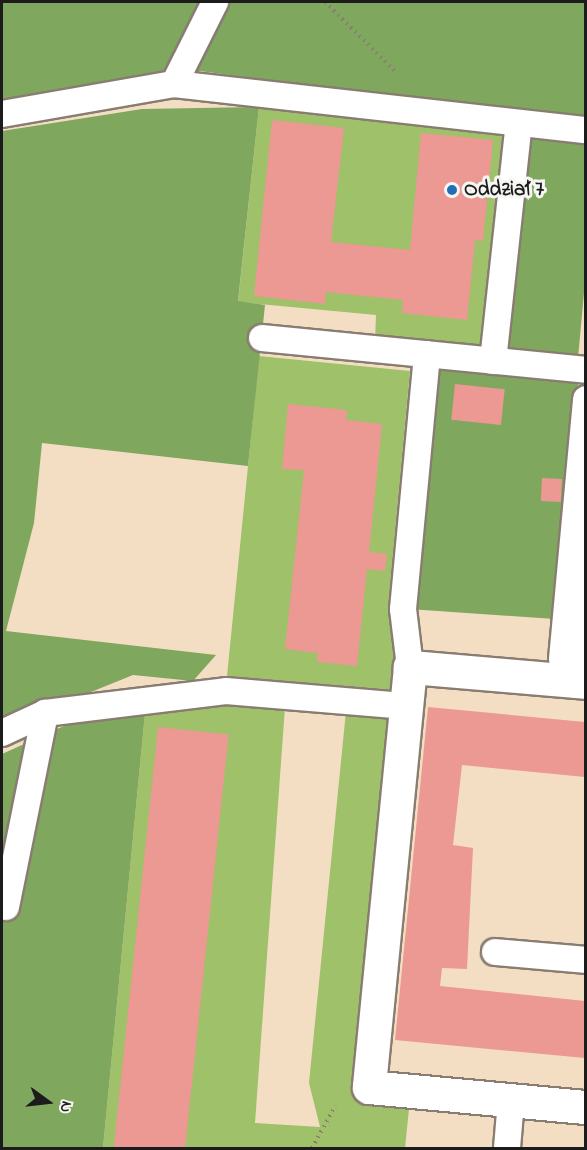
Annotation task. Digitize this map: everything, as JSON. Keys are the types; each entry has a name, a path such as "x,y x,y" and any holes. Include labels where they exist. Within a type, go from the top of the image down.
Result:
{"street":[{"path":"585,578 574,681 410,667 369,1088 585,1107"}],"lane":[{"path":"174,84 215,2"},
{"path":"2,114 174,84 585,130"},
{"path":"493,361 519,123"},
{"path":"262,338 585,370"},
{"path":"410,667 403,609 427,354"},
{"path":"574,681 585,399"},
{"path":"2,733 45,713 226,691 406,706"},
{"path":"6,908 45,713"},
{"path":"495,952 585,960"},
{"path":"507,1149 511,1100"}],"path":[{"path":"325,2 440,114"}],"green space":[{"path":"2,2 585,2 585,122 200,71 2,104"},
{"path":"259,107 511,134 487,353 375,341 376,315 238,302"},
{"path":"259,107 238,301 265,305 248,466 42,443 34,523 6,631 216,655 193,681 133,675 2,728 2,131 142,109"},
{"path":"525,135 585,142 586,271 578,358 501,352"},
{"path":"259,356 410,371 388,607 398,663 395,690 227,676"},
{"path":"433,368 579,378 562,620 416,609"},
{"path":"137,693 147,693 103,1148 2,1148 2,754"},
{"path":"147,693 285,707 255,1123 320,1127 309,1083 346,711 392,714 353,1095 410,1099 405,1148 103,1148"}],"building":[{"name":"Oddział 7","path":"272,120 344,128 331,242 410,250 421,133 493,140 483,241 475,240 467,320 402,313 403,300 326,292 325,304 254,296"},
{"path":"455,384 505,389 501,425 451,420"},
{"path":"288,404 347,410 346,420 382,424 369,552 387,554 385,571 367,569 357,666 317,662 318,653 285,649 304,470 282,469"},
{"path":"542,478 562,479 561,502 541,501"},
{"path":"428,707 585,722 585,777 462,765 453,845 473,848 467,969 442,968 440,986 585,1001 585,1058 395,1040"},
{"path":"158,727 229,734 185,1148 114,1148"}],"place":[{"name":"Oddział 7","path":"452,190"}]}
